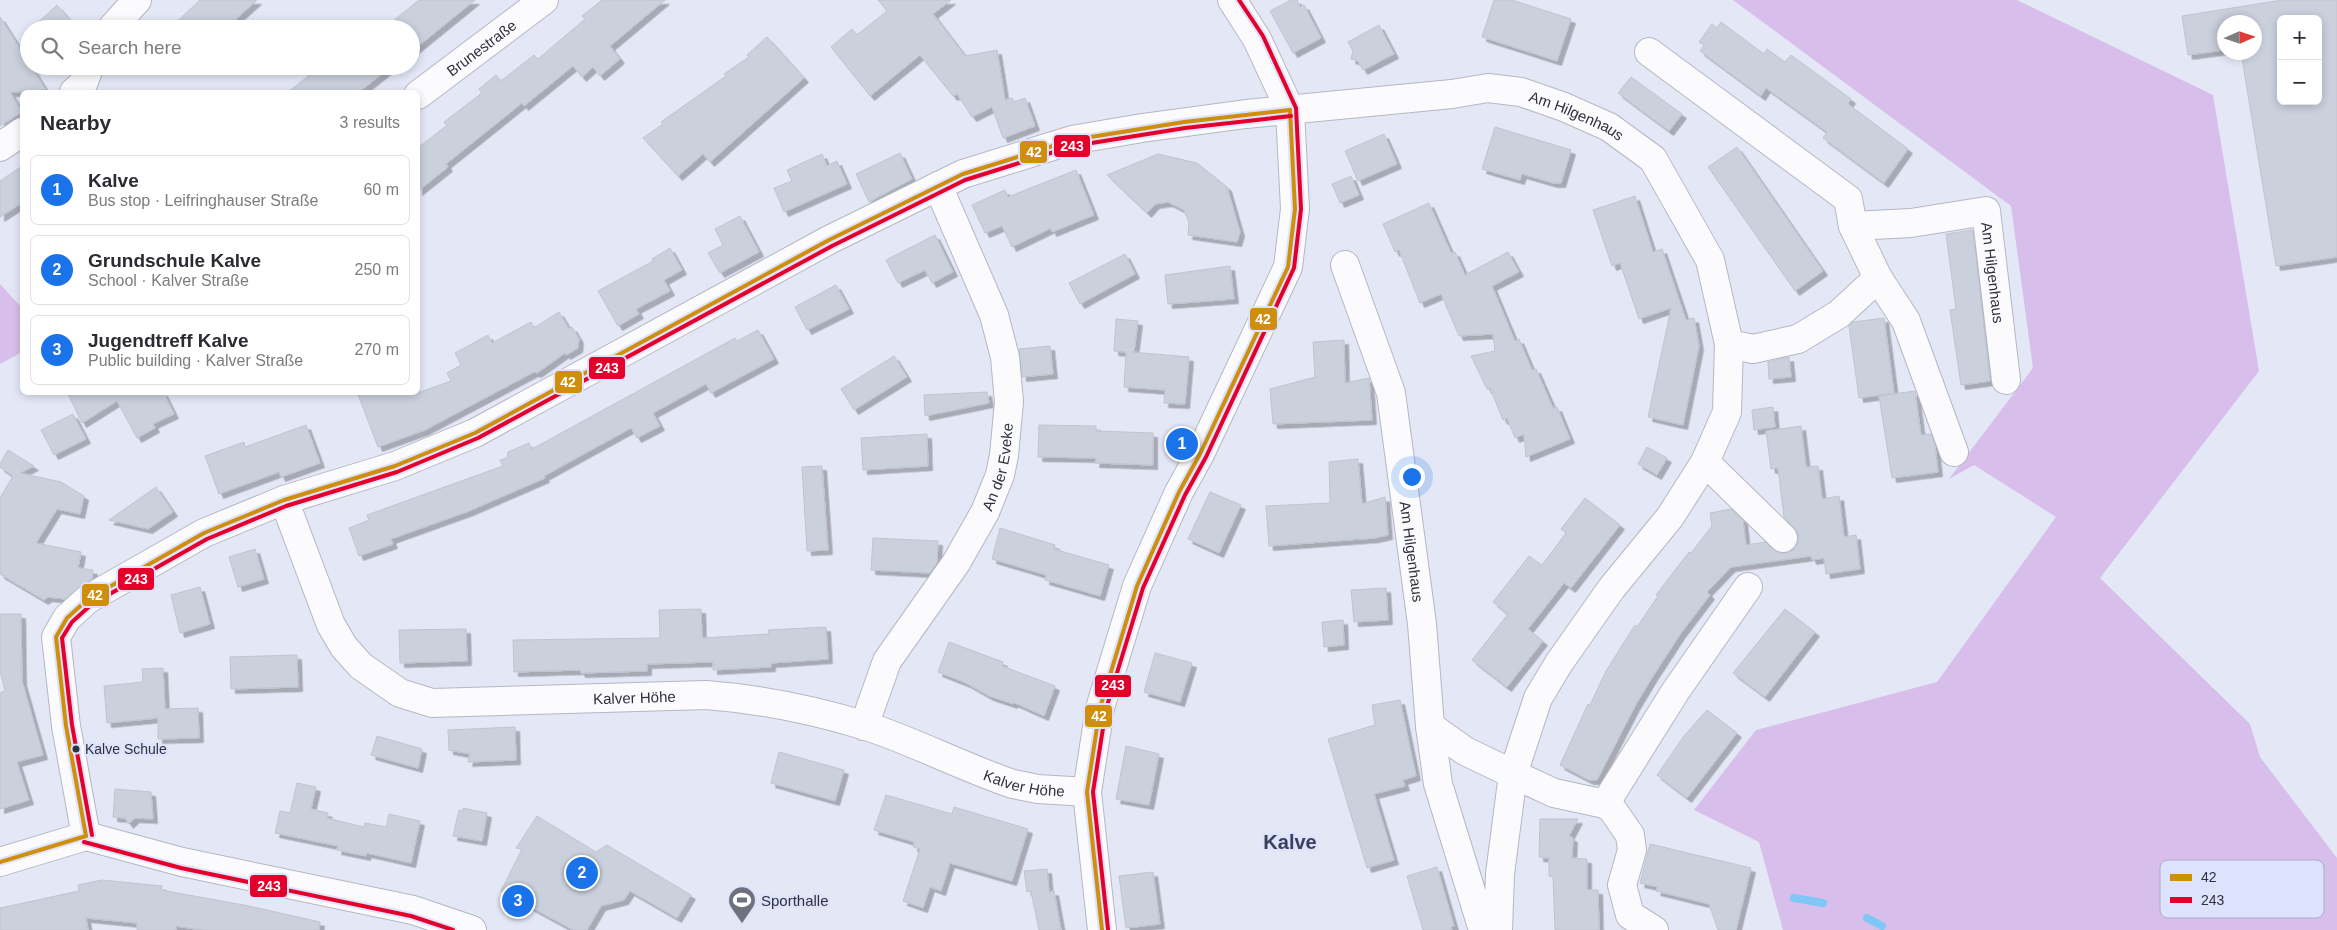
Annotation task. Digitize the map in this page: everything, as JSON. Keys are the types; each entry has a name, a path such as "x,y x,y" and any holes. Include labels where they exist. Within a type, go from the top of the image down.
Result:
{"street":[{"path":"119,20 138,0"},
{"name":"Brunestraße","path":"420,93 544,0"},
{"path":"1102,930 1087,792 1100,708 1138,586 1179,492 1200,454 1288,267 1295,209 1290,110 1257,39 1232,0"},
{"path":"1649,52 1848,199 1853,226 1878,278 1906,321 1954,452"},
{"path":"76,90 83,84 86,75"},
{"name":"Am Hilgenhaus","path":"86,836 66,726 56,637 67,618 88,599 204,533 284,500 395,466 475,433 829,240 963,174 1072,140 1176,123 1452,94 1488,88 1521,92 1564,107 1609,127 1653,159 1710,260 1729,344 1727,412 1705,462 1670,517 1611,588 1538,698 1513,774 1500,874 1498,930"},
{"path":"0,147 20,133"},
{"name":"An der Eveke","path":"864,726 887,661 918,614 956,563 985,512 1000,475 1004,455 1010,402 1005,357 994,315 938,186"},
{"name":"Am Hilgenhaus","path":"1853,226 1911,223 1986,211 2006,380"},
{"name":"Am Hilgenhaus","path":"1345,266 1391,392 1422,624 1430,726 1438,784 1483,930"},
{"path":"1729,344 1753,349 1798,339 1839,314 1878,278"},
{"path":"1705,462 1783,538"},
{"name":"Kalver Höhe","path":"284,500 331,626 344,647 361,666 400,692 432,703 716,696 776,704 864,726 1013,784 1038,789 1087,792"},
{"path":"1605,804 1674,692 1748,586"},
{"path":"1430,726 1465,751 1513,774 1554,793 1605,804 1617,814 1630,835 1632,850 1622,885 1630,915 1654,930"},
{"path":"0,862 86,836 182,862 413,910 472,930"}],"shaded area":[{"path":"1733,0 2017,0 2213,95 2259,371 2100,578 2250,724 2260,757 2337,858 2337,930 1783,930 1759,842 1694,810 1756,730 1937,682 2056,517 1974,465 1949,479 2033,368 2011,206"},
{"path":"0,284 20,306 20,353 0,364"}],"building":[{"path":"200,0 257,0 235,20 179,20"},
{"path":"419,0 475,0 420,45 420,20 394,20"},
{"path":"602,0 665,0 610,46 620,59 600,76 593,67 582,77 573,66 524,106 522,103 446,164 448,167 420,189 420,146 447,125 444,122 482,93 479,89 496,75 501,81 534,55 538,59 585,19 582,16"},
{"path":"878,0 951,0 933,14 965,56 997,50 1005,100 1012,98 1014,102 1025,98 1035,126 1003,138 992,107 972,117 957,94 953,96 920,55 870,96 831,47 852,29 857,35 887,11"},
{"path":"1291,0 1297,0 1300,7 1304,5 1321,38 1293,53 1270,11"},
{"path":"1494,0 1512,0 1571,19 1557,61 1482,37"},
{"path":"2282,0 2337,0 2337,257 2276,266 2242,60 2262,60 2262,15 2217,15 2217,51 2188,55 2182,16"},
{"path":"57,5 70,20 41,20"},
{"path":"0,17 20,49 20,75 37,75 46,90 10,92 20,109 20,113 0,126"},
{"path":"1721,22 1764,54 1767,49 1785,62 1791,55 1851,99 1848,104 1908,149 1884,183 1823,138 1827,132 1766,88 1761,96 1700,51 1704,45 1699,42 1712,24 1717,28"},
{"path":"1379,25 1394,54 1363,70 1358,61 1351,59 1353,51 1348,42"},
{"path":"767,37 804,78 710,162 703,154 678,176 643,138 663,124 661,122 726,76 724,74 749,57 747,55"},
{"path":"310,75 381,75 362,90 291,90"},
{"path":"1631,77 1682,114 1669,131 1618,93"},
{"path":"1495,127 1571,150 1561,183 1553,183 1522,174 1520,180 1482,169"},
{"path":"1384,134 1397,164 1358,181 1345,151"},
{"path":"1737,147 1823,271 1795,291 1708,167"},
{"path":"900,153 912,179 869,202 856,174"},
{"path":"822,154 827,166 837,161 847,184 784,212 774,188 792,181 787,170"},
{"path":"1158,154 1197,163 1227,187 1240,232 1237,242 1188,235 1189,223 1184,210 1168,202 1155,204 1147,213 1107,175"},
{"path":"20,167 20,204 0,217 0,181"},
{"path":"1076,170 1094,215 1052,232 1051,228 1012,247 1002,226 985,233 972,205 1005,190 1008,197"},
{"path":"1351,176 1359,195 1340,203 1332,184"},
{"path":"1635,196 1653,252 1662,249 1686,320 1694,318 1699,346 1683,425 1648,417 1671,308 1639,319 1620,263 1612,266 1593,210"},
{"path":"1429,203 1451,253 1455,252 1465,275 1508,252 1519,272 1492,286 1515,341 1519,339 1532,370 1536,369 1553,408 1557,407 1570,439 1526,457 1524,434 1515,438 1507,418 1503,420 1490,388 1487,389 1471,356 1495,351 1493,334 1459,336 1441,294 1420,303 1399,250 1395,252 1383,224"},
{"path":"740,216 759,252 720,273 708,253 723,245 715,229"},
{"path":"1973,230 1990,381 1961,385 1950,310 1956,309 1946,234"},
{"path":"935,235 953,272 932,283 925,270 898,283 886,260"},
{"path":"670,248 682,270 664,280 670,291 636,309 639,314 618,326 598,291 653,261 652,259"},
{"path":"1125,254 1135,274 1080,304 1069,283"},
{"path":"1230,266 1234,299 1168,304 1165,275"},
{"path":"836,285 849,309 807,330 795,307"},
{"path":"559,312 569,329 572,327 579,339 578,348 566,355 565,353 537,373 534,372 425,430 378,447 358,395 420,395 420,392 451,381 447,373 461,365 455,353 488,335 492,343 531,322 534,328"},
{"path":"1884,318 1894,393 1859,398 1849,326 1853,322"},
{"path":"1116,319 1138,321 1134,352 1132,352 1189,357 1185,404 1164,403 1165,390 1124,387 1126,352 1114,351"},
{"path":"758,330 774,359 711,393 706,384 653,413 660,426 637,438 631,428 544,476 545,478 469,511 391,539 393,544 359,556 349,528 369,520 367,515 503,466 500,460 507,458 508,452 529,443 532,449 735,338 737,341"},
{"path":"1344,340 1345,383 1369,378 1372,420 1273,424 1270,389 1315,377 1313,342"},
{"path":"1050,346 1053,374 1022,377 1019,349"},
{"path":"894,356 907,377 854,410 841,389"},
{"path":"1789,357 1791,377 1769,379 1768,362"},
{"path":"1915,391 1921,435 1931,434 1935,445 1938,472 1892,478 1879,396"},
{"path":"987,392 989,403 925,416 924,395"},
{"path":"68,395 164,395 174,414 153,424 155,428 137,438 117,401 82,423"},
{"path":"1773,407 1775,427 1754,430 1752,410"},
{"path":"73,414 86,439 54,455 41,430"},
{"path":"306,425 320,463 281,477 279,472 219,494 205,456 244,442 245,447"},
{"path":"1039,425 1096,426 1096,431 1153,433 1153,465 1095,463 1096,458 1038,457"},
{"path":"1801,426 1806,467 1818,466 1822,499 1839,496 1844,537 1856,535 1860,569 1826,574 1824,558 1812,560 1811,556 1731,567 1707,592 1710,595 1681,633 1653,676 1635,706 1597,780 1589,780 1560,765 1588,704 1590,705 1606,671 1635,625 1637,627 1658,596 1656,595 1712,526 1710,513 1731,509 1743,520 1746,545 1765,542 1780,553 1788,553 1794,549 1798,542 1798,534 1784,517 1778,468 1771,469 1766,431"},
{"path":"927,434 928,466 863,470 861,438"},
{"path":"1647,447 1667,458 1657,475 1638,464"},
{"path":"8,450 34,466 20,473 61,482 84,496 80,514 57,509 36,543 81,552 78,568 93,570 92,579 65,599 48,597 44,600 0,574 0,498 13,476 0,467 0,464"},
{"path":"1358,459 1362,504 1385,497 1388,535 1375,538 1269,546 1266,506 1330,503 1329,462"},
{"path":"822,466 828,550 807,551 802,467"},
{"path":"156,487 173,512 148,529 109,520"},
{"path":"1210,492 1241,505 1219,553 1188,539"},
{"path":"1585,498 1620,525 1571,588 1564,583 1528,629 1543,641 1507,687 1472,660 1508,614 1493,602 1529,556 1542,565 1566,533 1561,529"},
{"path":"1000,528 1055,545 1054,549 1109,565 1100,596 1045,580 1046,575 992,559"},
{"path":"873,538 938,541 937,563 930,573 871,570"},
{"path":"255,549 264,579 238,587 229,557"},
{"path":"200,587 210,624 180,633 171,595"},
{"path":"1386,588 1388,620 1354,622 1351,590"},
{"path":"701,609 702,638 769,634 768,630 826,627 828,659 771,663 771,667 713,670 713,662 647,664 647,671 581,673 580,670 514,672 513,640 660,638 659,610"},
{"path":"1785,609 1815,632 1765,697 1733,673"},
{"path":"0,614 21,614 22,681 43,755 17,762 29,800 0,809 0,693 5,691 0,671"},
{"path":"1343,620 1344,645 1324,647 1322,622"},
{"path":"466,629 467,661 400,663 399,630"},
{"path":"949,642 1003,662 1002,666 1055,686 1044,716 1013,702 1013,704 989,696 966,683 938,672"},
{"path":"1155,653 1192,663 1180,702 1144,692"},
{"path":"297,655 298,687 231,689 230,657"},
{"path":"163,668 165,709 198,708 199,738 158,739 158,718 107,723 104,686 143,682 142,669"},
{"path":"1400,700 1416,776 1403,780 1405,786 1374,794 1394,860 1367,868 1328,739 1375,725 1372,705"},
{"path":"1707,710 1737,733 1687,798 1657,775 1684,736"},
{"path":"515,727 516,760 468,762 470,754 449,750 448,730"},
{"path":"377,736 422,749 418,768 371,755"},
{"path":"1126,746 1159,754 1149,805 1116,799"},
{"path":"779,752 844,770 835,801 771,783"},
{"path":"297,783 316,787 311,809 328,813 327,818 364,827 365,823 386,827 389,814 420,821 411,863 367,853 366,856 337,850 338,846 275,833 280,811 290,813"},
{"path":"115,789 151,792 153,819 135,818 129,824 125,818 113,817"},
{"path":"886,795 952,814 954,807 1028,829 1012,881 950,863 941,891 930,887 923,908 903,901 920,849 913,847 914,842 874,830"},
{"path":"463,808 487,813 482,841 453,836 459,810 463,811"},
{"path":"537,816 596,852 607,845 691,895 677,918 630,891 624,900 601,906 587,930 573,930 501,891 522,849 516,848"},
{"path":"1540,819 1578,819 1569,836 1573,838 1572,858 1587,859 1587,890 1598,890 1599,930 1555,930 1553,877 1549,876 1549,858 1539,857"},
{"path":"1650,844 1751,868 1736,930 1718,930 1709,904 1656,891 1658,887 1640,883"},
{"path":"1437,867 1454,926 1451,927 1452,930 1423,930 1407,876"},
{"path":"1047,869 1049,892 1054,891 1061,930 1039,930 1031,891 1027,892 1024,871"},
{"path":"1153,872 1160,924 1126,928 1119,876"},
{"path":"102,880 162,886 161,890 249,906 320,922 319,930 202,930 176,926 176,930 137,930 137,923 86,918 88,930 0,930 0,908 79,891 78,885"}],"waterway":[{"path":"1794,898 1823,903"},
{"path":"1867,918 1882,926"}],"transit line":[{"name":"243","path":"1108,929 1093,792 1106,709 1143,588 1185,495 1206,457 1294,268 1301,209 1296,108 1263,36 1239,0"},
{"name":"42","path":"86,836 66,726 56,637 67,618 88,599 204,533 284,500 395,466 475,433 829,240 963,174 1072,140 1184,122 1290,110"},
{"name":"42","path":"1102,930 1087,792 1100,708 1137,586 1179,492 1200,454 1288,267 1295,209 1290,110"},
{"name":"243","path":"92,835 72,725 62,638 72,622 92,604 207,539 286,506 397,472 478,438 832,246 965,180 1073,146 1185,128 1291,116"},
{"name":"42","path":"0,862 86,836"},
{"name":"243","path":"84,842 181,868 411,916 453,930"}],"place":[{"name":"Kalve","path":"1182,444"},
{"name":"Kalve Schule","path":"76,749"},
{"name":"Grundschule Kalve","path":"582,873"},
{"name":"Jugendtreff Kalve","path":"518,901"},
{"name":"Sporthalle","path":"742,924"}],"district":[{"name":"Kalve","path":"1290,842"}]}
